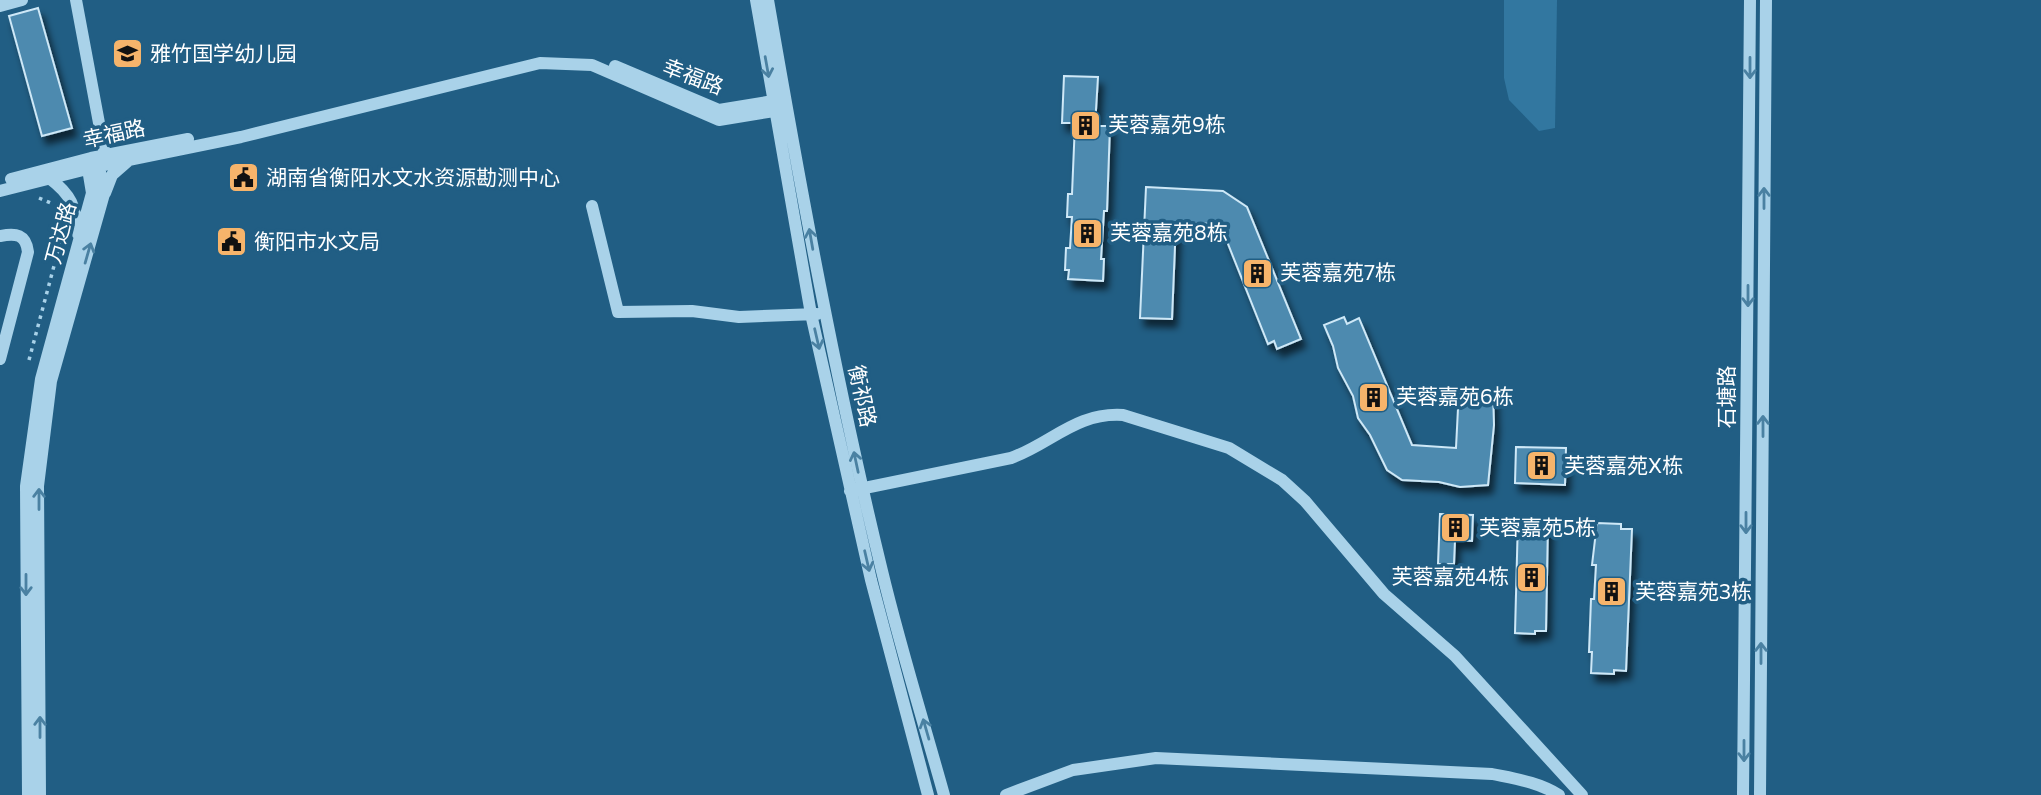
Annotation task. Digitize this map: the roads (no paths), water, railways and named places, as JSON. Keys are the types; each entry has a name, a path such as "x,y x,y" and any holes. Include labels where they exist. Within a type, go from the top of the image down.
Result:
{"street":[{"path":"0,6 22,0"},
{"path":"76,0 96,162"},
{"name":"衡祁路","path":"756,0 774,106 856,490 928,795"},
{"name":"衡祁路","path":"768,0 818,314"},
{"name":"石塘路","path":"1743,795 1750,0"},
{"name":"石塘路","path":"1760,795 1766,4"},
{"name":"幸福路","path":"0,182 241,129 541,55 594,57 719,110 774,106"},
{"name":"幸福路","path":"0,191 96,162 131,159 241,137 540,63 592,65 719,120 786,104"},
{"path":"104,194 111,176 131,159"},
{"name":"万达路","path":"40,795 38,486 51,381 104,194 96,162"},
{"name":"万达路","path":"28,795 26,486 41,379 92,193 96,162"},
{"path":"49,178 66,190 75,208 79,241"},
{"path":"592,206 618,313 692,311 739,317 818,314"},
{"path":"0,236 22,236 27,252 0,359"},
{"path":"856,490 1011,458 1028,452 1069,426 1107,414 1124,415 1229,449 1282,480 1305,501 1384,594 1455,656 1582,795"},
{"name":"衡祁路","path":"856,490 883,574 944,795"},
{"path":"1006,795 1073,770 1156,758 1492,774 1528,780 1559,795"}],"place":[{"name":"雅竹国学幼儿园","path":"127,54"},
{"name":"芙蓉嘉苑9栋","path":"1085,125"},
{"name":"湖南省衡阳水文水资源勘测中心","path":"243,178"},
{"name":"芙蓉嘉苑8栋","path":"1087,233"},
{"name":"衡阳市水文局","path":"231,242"},
{"name":"芙蓉嘉苑7栋","path":"1257,273"},
{"name":"芙蓉嘉苑6栋","path":"1373,397"},
{"name":"芙蓉嘉苑X栋","path":"1541,466"},
{"name":"芙蓉嘉苑5栋","path":"1456,528"},
{"name":"芙蓉嘉苑4栋","path":"1532,577"},
{"name":"芙蓉嘉苑3栋","path":"1612,592"}]}
